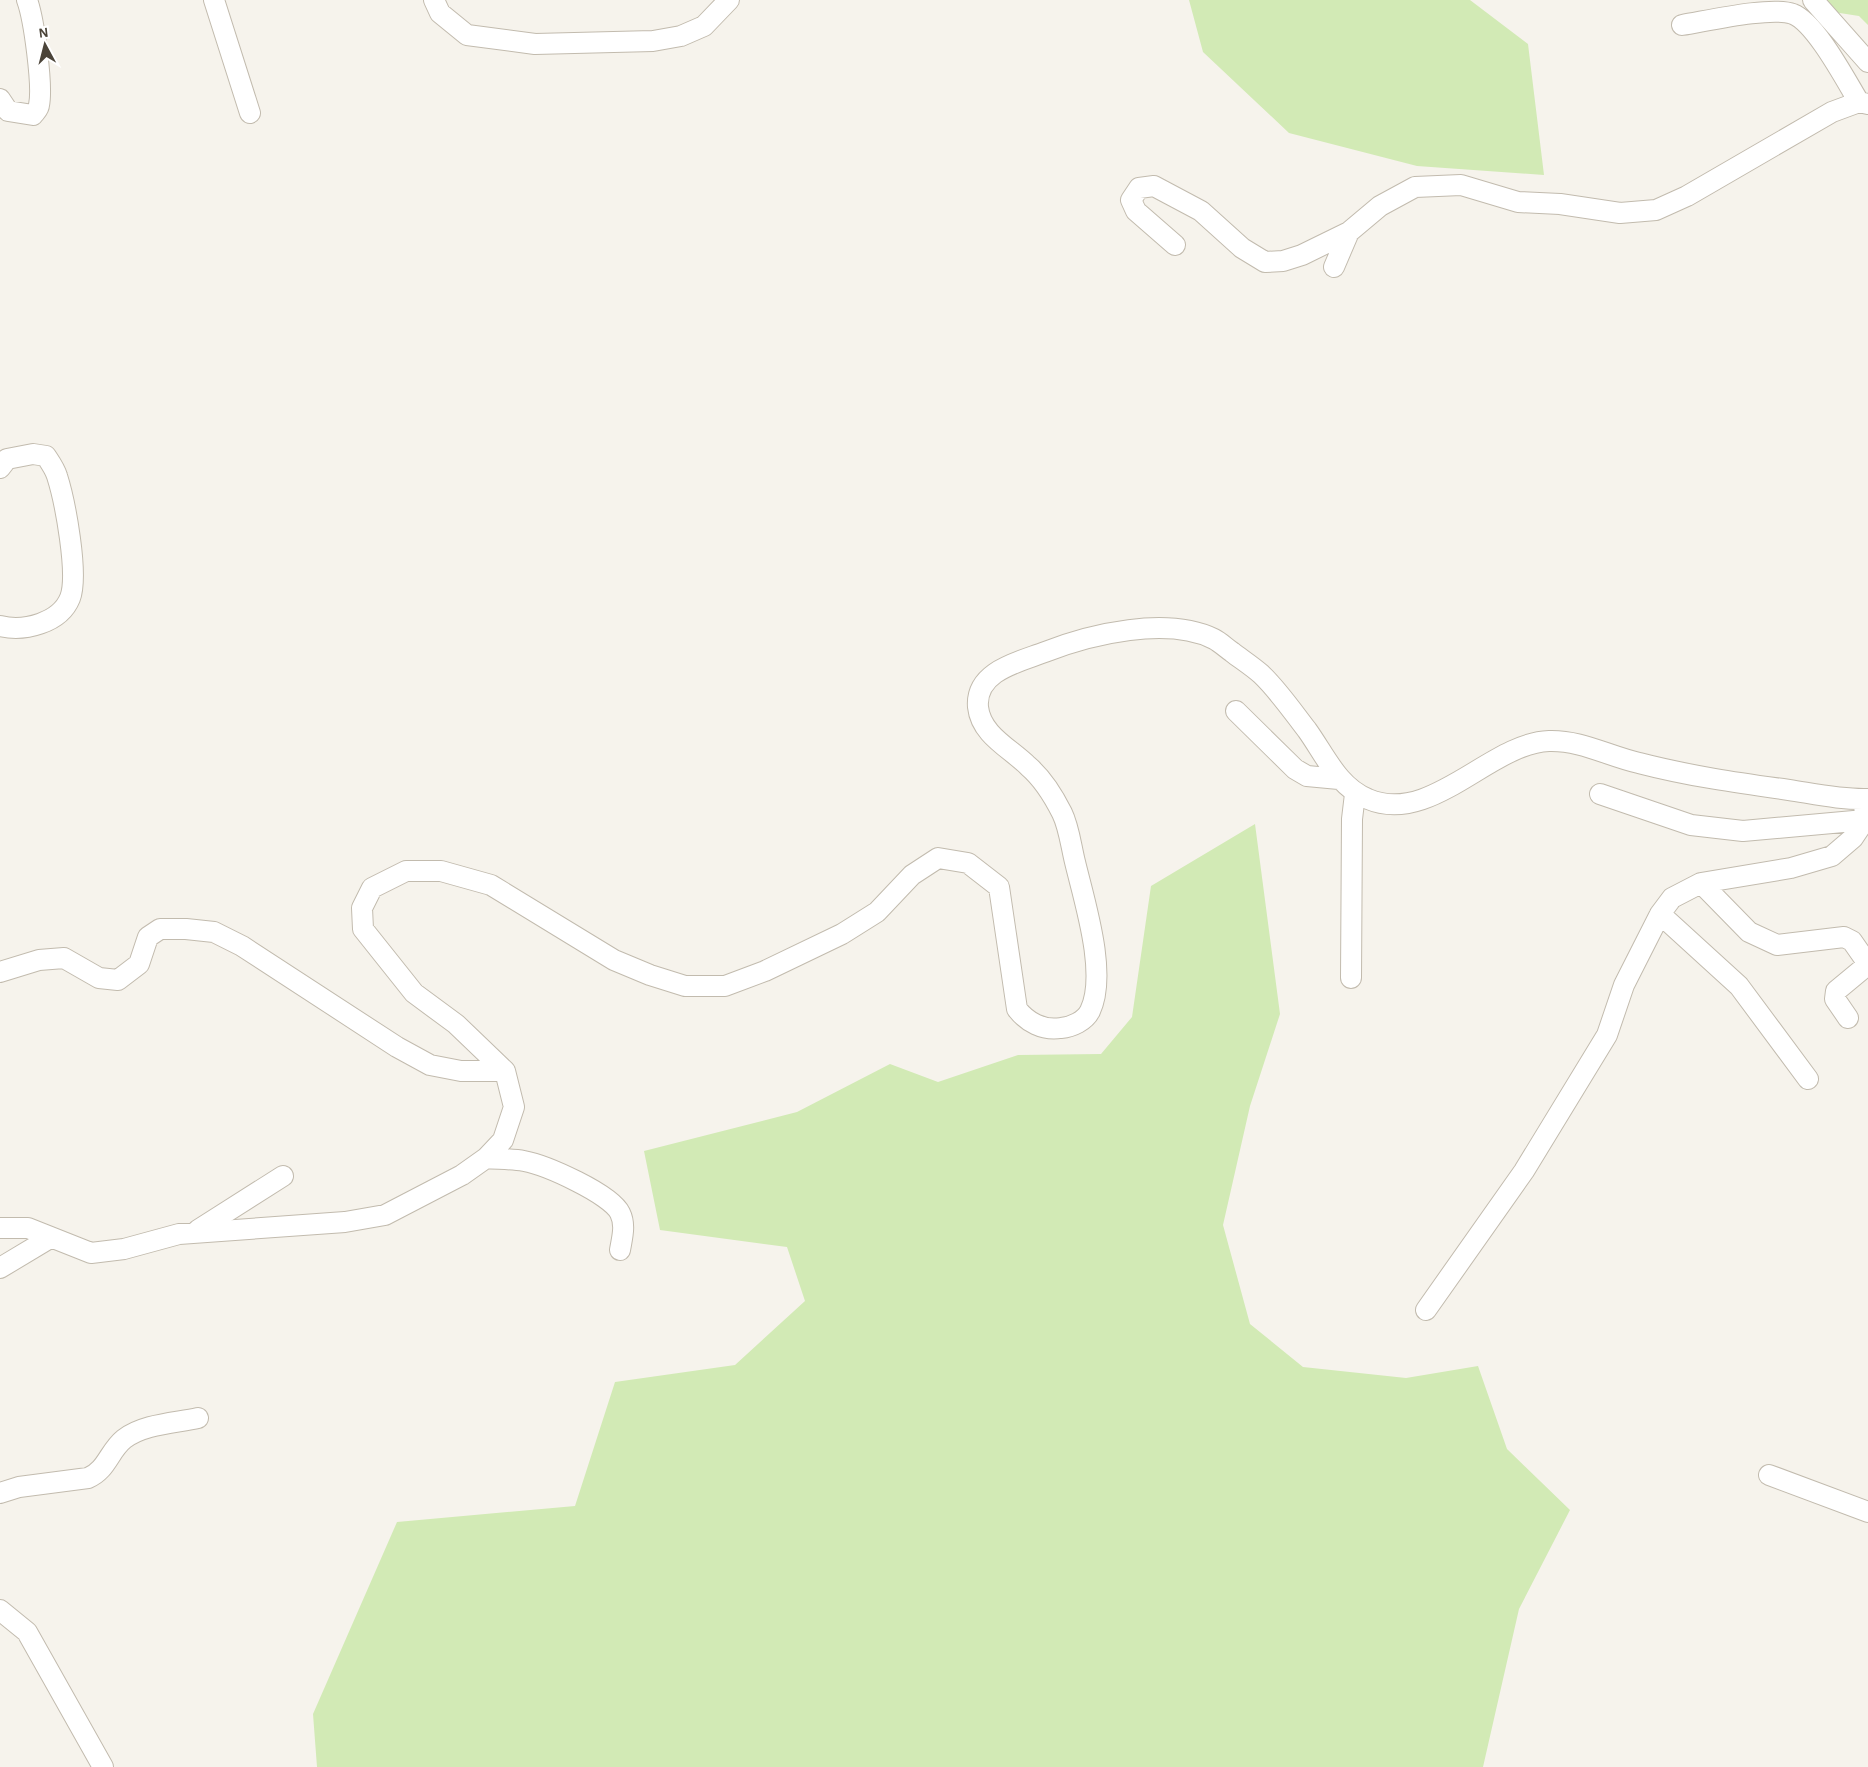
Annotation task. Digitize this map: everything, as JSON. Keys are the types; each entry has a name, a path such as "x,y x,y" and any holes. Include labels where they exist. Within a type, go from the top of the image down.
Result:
{"street":[{"path":"0,99 8,111 24,115 33,115 40,106 32,14 27,0"},
{"path":"214,0 250,113"},
{"path":"434,0 440,12 467,35 535,44 652,41 681,36 704,26 729,0"},
{"path":"1813,0 1868,62"},
{"path":"1175,245 1136,211 1131,200 1139,188 1154,186 1201,211 1242,248 1265,262 1283,262 1349,232 1380,206 1415,187 1461,185 1518,202 1560,204 1620,213 1656,210 1687,196 1832,112 1864,103 1812,27 1793,14 1765,12 1682,25"},
{"path":"1334,267 1349,232"},
{"path":"0,468 7,459 33,454 46,456 57,474 66,512 73,585 69,599 62,610 49,620 28,627 9,629 0,626"},
{"path":"0,1228 28,1228 91,1254 124,1249 178,1234 301,1227 345,1222 385,1214 462,1175 486,1158 502,1140 514,1108 505,1071 456,1024 414,993 363,929 362,908 372,888 406,871 441,871 491,885 614,960 650,975 685,986 725,986 765,971 842,934 877,912 912,875 938,858 968,863 999,887 1017,1009 1025,1019 1038,1026 1059,1029 1081,1021 1089,1014 1097,989 1092,930 1063,815 1030,767 1005,748 986,728 978,705 984,682 1000,669 1078,640 1107,633 1139,630 1178,630 1215,639 1261,674 1307,731 1339,779 1356,794 1372,801 1386,804 1429,797 1513,751 1546,741 1588,745 1623,759 1680,774 1866,799 1866,821 1852,838 1832,856 1791,868 1701,883 1672,898 1660,914 1624,985 1607,1035 1524,1171 1426,1310"},
{"path":"1236,711 1295,769 1307,776 1339,779"},
{"path":"1351,978 1352,819 1356,794"},
{"path":"1600,794 1691,825 1743,831 1866,821"},
{"path":"1701,883 1749,932 1777,945 1844,936 1852,941 1866,961 1865,967 1836,991 1835,999 1848,1018"},
{"path":"1660,914 1738,986 1808,1079"},
{"path":"0,972 39,960 64,958 99,978 118,980 139,964 148,937 160,929 214,932 242,946 397,1047 430,1065 461,1071 505,1071"},
{"path":"486,1158 524,1161 553,1170 613,1202 621,1214 624,1227 620,1250"},
{"path":"194,1232 284,1176"},
{"path":"0,1268 50,1238"},
{"path":"0,1493 18,1487 88,1478 98,1473 122,1440 136,1431 198,1418"},
{"path":"1769,1475 1868,1512"},
{"path":"0,1610 28,1632 103,1767"}],"green space":[{"path":"1189,0 1470,0 1528,44 1544,175 1417,166 1289,133 1203,52"},
{"path":"1803,0 1868,0 1868,25 1859,16 1814,9"},
{"path":"1255,824 1280,1014 1250,1106 1223,1225 1250,1324 1303,1367 1406,1378 1478,1366 1507,1449 1570,1510 1519,1609 1483,1767 317,1767 313,1714 397,1522 575,1506 615,1382 735,1365 805,1301 787,1247 660,1230 644,1151 797,1112 890,1064 938,1082 1018,1055 1101,1054 1132,1017 1151,886"}]}
